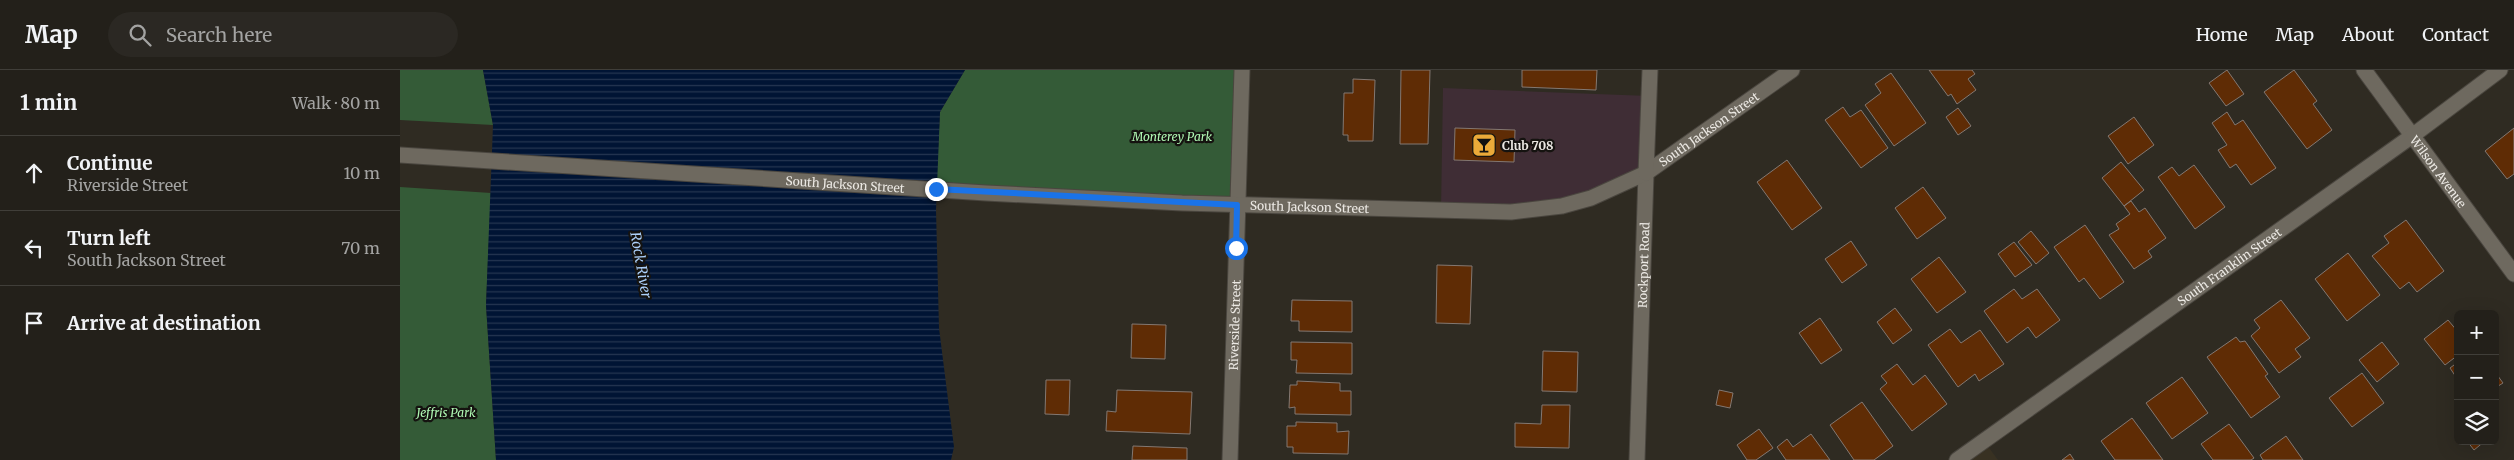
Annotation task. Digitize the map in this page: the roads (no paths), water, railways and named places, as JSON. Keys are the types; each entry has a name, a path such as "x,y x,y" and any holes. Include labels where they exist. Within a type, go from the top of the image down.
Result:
{"street":[{"name":"Riverside Street","path":"1230,460 1242,70"},
{"name":"Rockport Road","path":"1637,460 1650,70"},
{"name":"South Jackson Street","path":"400,155 986,193 1237,205 1511,212 1562,206 1591,198 1646,173 1792,70"},
{"name":"Wilson Avenue","path":"2364,70 2514,274"},
{"name":"South Franklin Street","path":"1957,460 2412,136 2500,70"}],"water":[{"name":"Rock River","path":"483,70 965,70 940,112 936,210 939,328 954,447 951,460 496,460 486,305 493,125"}],"place":[{"name":"Club 708","path":"1484,145"}],"park label":[{"name":"Monterey Park","path":"1172,136"},
{"name":"Jeffris Park","path":"446,412"}]}
